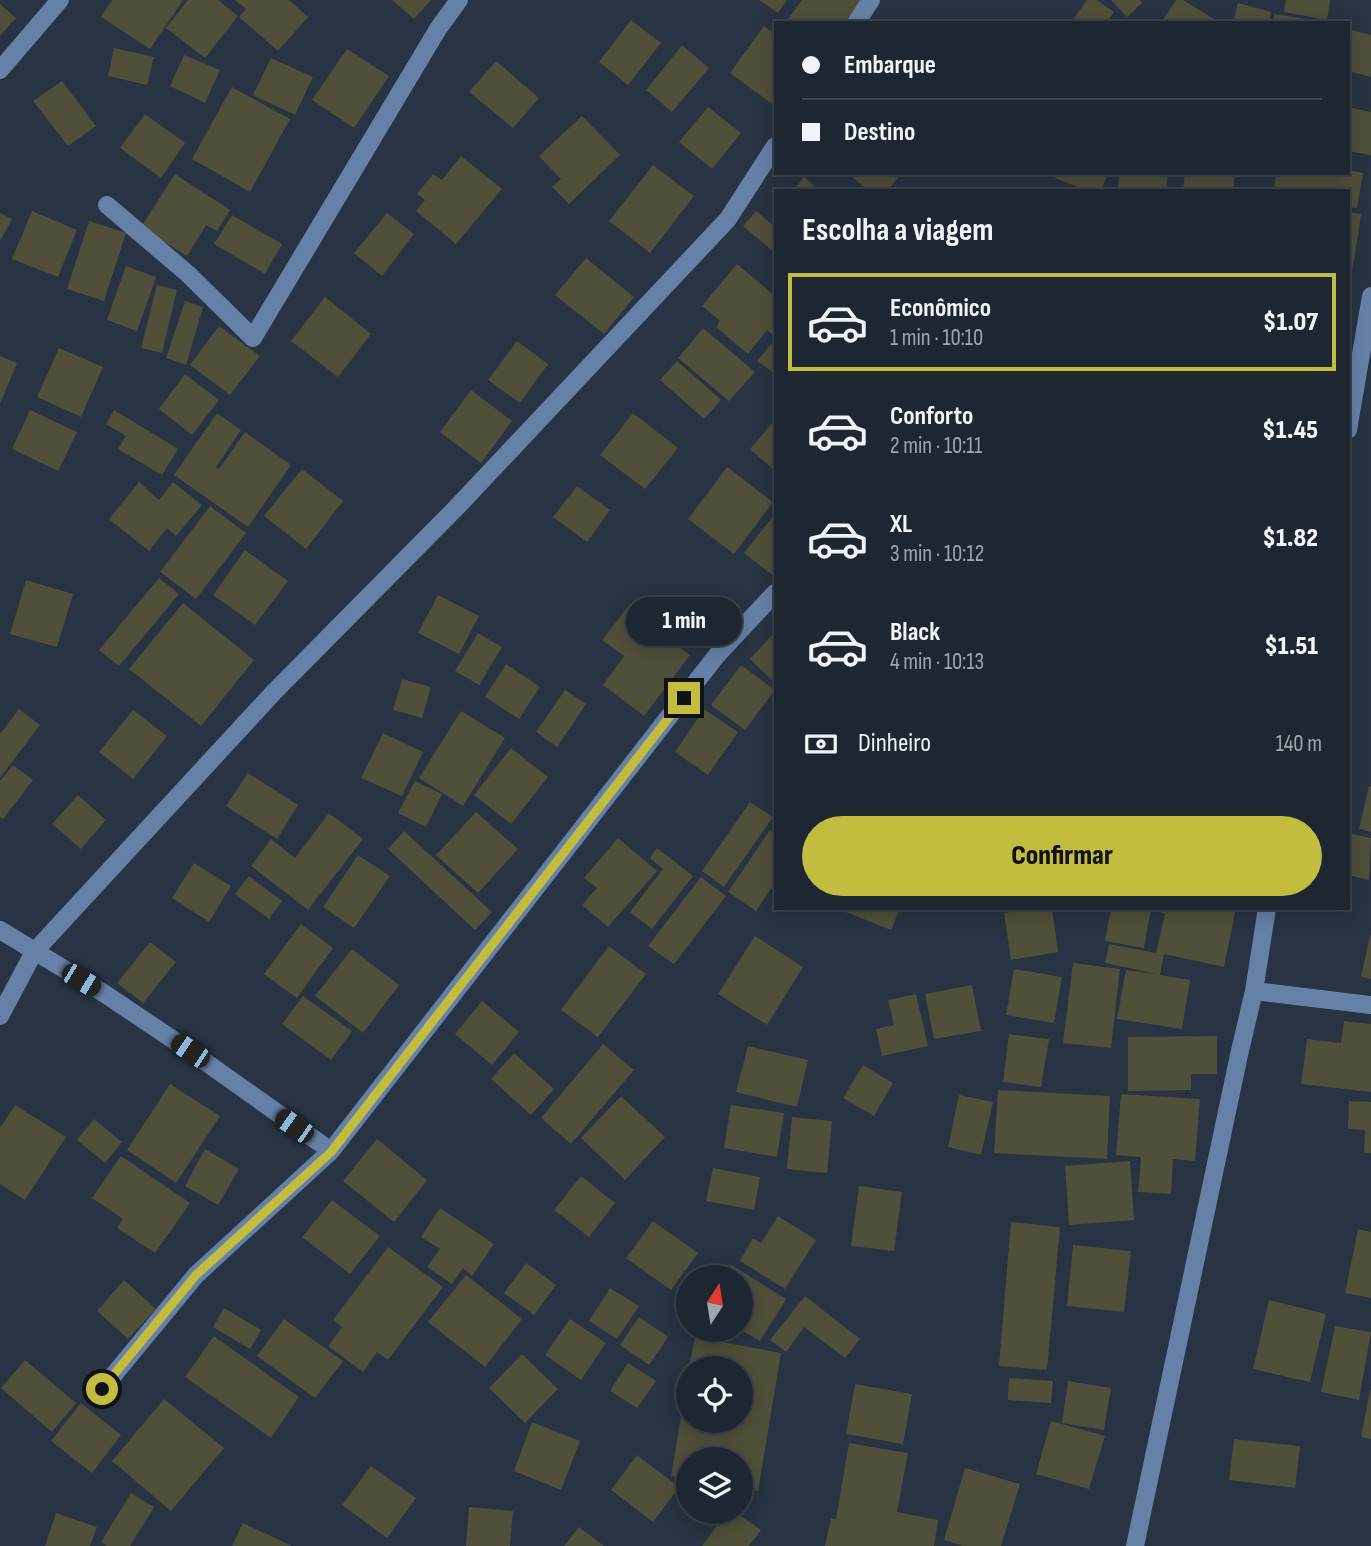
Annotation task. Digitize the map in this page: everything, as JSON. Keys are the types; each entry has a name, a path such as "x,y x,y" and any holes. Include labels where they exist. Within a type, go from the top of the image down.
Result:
{"street":[{"path":"0,71 60,0"},
{"path":"107,205 188,274 253,338 438,29 459,0"},
{"path":"857,21 871,0"},
{"path":"0,1016 34,951 274,692 458,506 728,219 774,148"},
{"path":"1350,418 1371,296"},
{"path":"102,1389 196,1275 331,1152 717,655 774,594"},
{"path":"1135,1546 1238,1055 1254,991 1268,910"},
{"path":"0,930 105,994 190,1051 331,1152"},
{"path":"1254,991 1371,1005"}],"building":[{"path":"112,0 183,0 150,49 101,17"},
{"path":"188,0 218,0 238,16 205,58 166,28"},
{"path":"235,0 289,0 308,17 278,51 239,17 246,9"},
{"path":"392,0 431,0 414,19"},
{"path":"759,0 787,0 778,13"},
{"path":"802,0 862,0 846,21 786,21"},
{"path":"1087,0 1097,0 1114,12 1107,21 1072,21"},
{"path":"1111,0 1140,0 1142,3 1127,17"},
{"path":"1176,0 1183,0 1218,21 1162,21"},
{"path":"1286,0 1330,0 1327,20 1284,12"},
{"path":"1238,3 1271,12 1269,21 1234,21"},
{"path":"0,4 16,18 0,36"},
{"path":"1274,14 1306,19 1306,21 1273,21"},
{"path":"631,20 661,43 628,85 599,62"},
{"path":"764,26 774,33 774,105 730,73"},
{"path":"1350,30 1371,35 1371,77 1350,72"},
{"path":"682,45 709,68 672,112 646,90"},
{"path":"114,48 154,57 147,85 108,76"},
{"path":"347,49 389,76 354,128 312,100"},
{"path":"184,55 220,70 205,103 170,86"},
{"path":"271,58 313,77 295,115 253,95"},
{"path":"496,61 539,98 513,128 469,92"},
{"path":"62,81 96,126 68,146 33,101"},
{"path":"232,87 290,119 250,192 192,159"},
{"path":"708,107 741,133 712,169 679,142"},
{"path":"1350,107 1371,112 1371,155 1350,151"},
{"path":"145,114 185,143 161,178 120,148"},
{"path":"582,116 620,155 569,204 552,187 561,179 539,156"},
{"path":"461,156 502,189 456,244 416,211 425,200 417,194 433,174 442,180"},
{"path":"653,165 694,196 650,253 609,221"},
{"path":"1350,170 1363,173 1357,208 1350,207 1350,189 1274,189 1276,175 1350,175"},
{"path":"175,174 230,210 217,231 206,225 187,256 141,227"},
{"path":"850,175 900,175 889,189 866,189"},
{"path":"1056,175 1107,175 1102,189 1083,189 1055,178"},
{"path":"1120,175 1168,175 1166,189 1117,189"},
{"path":"1185,175 1235,175 1233,189 1183,189"},
{"path":"804,177 818,189 795,189"},
{"path":"32,211 77,230 58,277 12,259"},
{"path":"756,211 774,226 774,252 743,226"},
{"path":"1350,212 1361,214 1353,268 1350,267"},
{"path":"0,213 12,219 0,241"},
{"path":"387,213 414,234 382,276 354,253"},
{"path":"232,215 282,244 265,274 214,244"},
{"path":"89,221 126,233 104,301 67,289"},
{"path":"586,258 634,297 604,334 555,295"},
{"path":"737,264 774,295 774,334 767,330 748,354 716,327 720,321 702,306"},
{"path":"126,266 156,277 137,331 107,320"},
{"path":"157,285 177,290 162,353 141,348"},
{"path":"325,297 371,334 338,377 291,341"},
{"path":"185,301 203,307 186,365 166,358"},
{"path":"219,326 260,356 230,395 190,365"},
{"path":"703,328 755,372 729,401 678,358"},
{"path":"517,341 548,364 520,403 488,380"},
{"path":"771,344 774,346 774,373 757,361"},
{"path":"59,348 103,367 81,417 37,397"},
{"path":"0,356 17,363 0,404"},
{"path":"677,361 721,400 704,419 660,380"},
{"path":"185,374 219,400 192,435 159,409"},
{"path":"471,390 512,421 481,463 440,432"},
{"path":"30,410 77,432 58,471 12,449"},
{"path":"114,410 178,449 162,475 118,449 126,436 106,424"},
{"path":"217,413 241,430 216,467 219,469 245,432 291,465 248,527 174,475"},
{"path":"633,413 678,448 645,489 600,455"},
{"path":"774,421 774,470 750,449"},
{"path":"727,467 773,502 734,554 688,519"},
{"path":"302,469 343,501 306,549 264,516"},
{"path":"139,482 159,500 173,482 202,505 176,536 167,528 149,551 109,519"},
{"path":"577,486 610,510 587,542 553,517"},
{"path":"210,506 246,533 196,599 160,572"},
{"path":"774,515 774,576 744,553"},
{"path":"245,550 288,581 255,625 213,595"},
{"path":"159,578 179,594 119,666 99,650"},
{"path":"26,580 73,594 57,647 10,634"},
{"path":"438,595 479,616 459,654 418,633"},
{"path":"183,603 254,660 201,726 129,669"},
{"path":"627,608 690,655 644,716 603,685 624,656 602,640"},
{"path":"478,633 502,647 479,685 455,671"},
{"path":"774,633 774,682 750,659"},
{"path":"506,664 540,687 519,719 485,697"},
{"path":"741,665 774,689 745,730 711,705"},
{"path":"402,679 431,687 422,718 393,710"},
{"path":"565,690 586,704 557,747 536,732"},
{"path":"19,709 40,725 0,778 0,734"},
{"path":"704,709 738,732 708,775 675,752"},
{"path":"133,710 167,736 133,779 99,752"},
{"path":"461,711 505,738 463,806 419,778"},
{"path":"383,733 423,752 402,796 361,778"},
{"path":"511,748 548,777 511,824 474,795"},
{"path":"13,765 33,780 3,819 0,817 0,781"},
{"path":"248,773 298,805 277,839 226,806"},
{"path":"415,781 442,794 426,827 398,813"},
{"path":"1369,786 1371,787 1371,832 1359,829"},
{"path":"78,795 106,820 81,849 52,824"},
{"path":"750,802 773,817 724,887 702,871"},
{"path":"476,812 518,849 478,893 436,855"},
{"path":"329,813 363,839 308,910 251,866 271,839 295,858"},
{"path":"770,830 774,833 774,884 756,911 728,892"},
{"path":"404,831 492,912 475,930 388,849"},
{"path":"1350,833 1371,838 1369,880 1350,875"},
{"path":"618,838 657,871 608,927 582,905 597,888 584,878"},
{"path":"657,848 693,876 652,929 630,912 663,869 650,858"},
{"path":"358,855 390,876 354,928 323,907"},
{"path":"194,863 231,886 209,922 172,898"},
{"path":"249,876 282,901 269,919 235,894"},
{"path":"701,877 726,896 674,964 648,946"},
{"path":"846,910 899,910 891,930"},
{"path":"1052,910 1058,952 1011,960 1004,913"},
{"path":"1111,910 1151,910 1144,948 1105,941"},
{"path":"1162,910 1236,910 1224,967 1164,954 1160,975 1190,980 1182,1029 1117,1019 1126,970 1157,974 1105,963 1109,944 1156,953 1165,914 1161,913"},
{"path":"301,924 333,948 297,998 264,974"},
{"path":"755,936 803,967 767,1025 718,994"},
{"path":"1371,936 1371,979 1361,977"},
{"path":"150,942 176,962 143,1003 117,983"},
{"path":"609,946 646,974 598,1037 561,1010"},
{"path":"352,949 399,985 363,1033 315,996"},
{"path":"1073,963 1120,969 1111,1048 1063,1043"},
{"path":"1014,969 1062,977 1054,1023 1006,1015"},
{"path":"972,985 981,1031 934,1039 925,994"},
{"path":"916,994 928,1046 882,1056 876,1029 894,1025 888,1000"},
{"path":"303,996 352,1031 331,1060 282,1024"},
{"path":"482,1001 519,1032 492,1065 455,1034"},
{"path":"1344,1021 1371,1024 1371,1092 1301,1084 1307,1039 1341,1043"},
{"path":"1009,1034 1049,1039 1041,1087 1003,1082"},
{"path":"1217,1036 1217,1074 1191,1074 1191,1090 1128,1091 1128,1037"},
{"path":"603,1044 634,1070 571,1144 541,1118"},
{"path":"748,1046 808,1060 797,1107 736,1092"},
{"path":"514,1053 554,1089 531,1115 491,1079"},
{"path":"863,1065 893,1083 874,1116 843,1098"},
{"path":"170,1084 220,1116 176,1183 127,1150"},
{"path":"998,1090 1110,1096 1107,1159 994,1153"},
{"path":"1121,1094 1200,1099 1195,1161 1173,1159 1171,1194 1138,1192 1141,1157 1116,1155"},
{"path":"959,1095 993,1102 981,1155 948,1147"},
{"path":"621,1096 665,1137 625,1180 581,1138"},
{"path":"1349,1101 1371,1102 1371,1153 1364,1153 1365,1130 1348,1129"},
{"path":"15,1105 66,1137 25,1200 0,1184 0,1128"},
{"path":"731,1105 784,1113 777,1157 724,1148"},
{"path":"792,1117 832,1121 827,1173 787,1169"},
{"path":"94,1119 122,1142 105,1163 77,1140"},
{"path":"377,1139 427,1180 394,1222 343,1181"},
{"path":"205,1149 239,1169 218,1205 185,1186"},
{"path":"121,1156 190,1203 155,1253 117,1228 123,1219 92,1198"},
{"path":"1130,1161 1134,1220 1069,1225 1065,1166"},
{"path":"713,1168 760,1177 754,1210 706,1201"},
{"path":"581,1176 615,1203 589,1237 554,1210"},
{"path":"859,1186 902,1192 894,1251 851,1246"},
{"path":"332,1200 380,1236 350,1274 302,1237"},
{"path":"440,1208 494,1244 472,1276 463,1268 452,1284 427,1267 440,1249 421,1237"},
{"path":"778,1216 816,1240 785,1289 753,1269 753,1265 740,1261 753,1238 761,1243"},
{"path":"653,1221 698,1253 689,1265 676,1265 676,1283 671,1290 626,1258"},
{"path":"1011,1222 1060,1227 1047,1370 999,1366"},
{"path":"1358,1229 1371,1232 1371,1298 1345,1293"},
{"path":"1073,1245 1131,1251 1124,1312 1067,1306"},
{"path":"388,1247 443,1287 388,1360 377,1352 363,1372 328,1346 342,1327 333,1320"},
{"path":"526,1263 556,1285 534,1315 504,1293"},
{"path":"466,1275 522,1319 485,1367 428,1322"},
{"path":"753,1278 786,1299 760,1341 753,1337"},
{"path":"124,1280 156,1309 128,1339 97,1311"},
{"path":"610,1288 639,1306 617,1339 589,1321"},
{"path":"805,1296 860,1339 845,1358 804,1327 786,1352 770,1340"},
{"path":"1269,1300 1326,1314 1310,1382 1253,1369"},
{"path":"224,1308 261,1330 250,1349 213,1327"},
{"path":"639,1317 668,1337 649,1365 620,1345"},
{"path":"284,1319 343,1361 315,1398 257,1356"},
{"path":"570,1319 606,1343 581,1380 545,1355"},
{"path":"1335,1326 1371,1332 1359,1400 1321,1392"},
{"path":"214,1336 299,1397 271,1438 185,1377"},
{"path":"694,1342 722,1342 781,1353 758,1491 753,1490 753,1447 676,1447 676,1477 671,1476 678,1433 753,1433 753,1356 691,1356"},
{"path":"522,1354 558,1389 525,1423 489,1388"},
{"path":"25,1360 76,1403 52,1432 1,1388"},
{"path":"628,1363 656,1381 637,1408 610,1391"},
{"path":"1009,1378 1053,1381 1051,1403 1008,1400"},
{"path":"1068,1381 1111,1388 1104,1430 1062,1423"},
{"path":"855,1384 912,1394 903,1444 846,1434"},
{"path":"1371,1390 1371,1439 1361,1437"},
{"path":"164,1399 224,1448 171,1511 112,1461"},
{"path":"81,1403 121,1435 92,1473 51,1441"},
{"path":"1051,1421 1105,1436 1089,1489 1036,1474"},
{"path":"532,1422 580,1441 561,1490 514,1471"},
{"path":"1234,1439 1300,1446 1295,1488 1229,1480"},
{"path":"849,1443 908,1453 897,1512 938,1520 934,1546 825,1546 831,1518 836,1519"},
{"path":"637,1455 676,1485 676,1491 653,1522 611,1490"},
{"path":"371,1466 416,1498 387,1538 342,1505"},
{"path":"965,1468 1020,1484 1001,1546 964,1546 944,1540"},
{"path":"131,1493 154,1507 130,1546 107,1546 101,1542"},
{"path":"469,1507 513,1511 510,1546 466,1546"},
{"path":"56,1513 97,1527 90,1546 45,1546"},
{"path":"243,1523 292,1546 232,1546"},
{"path":"718,1524 752,1524 761,1530 749,1546 702,1546"},
{"path":"579,1527 604,1546 564,1546"}],"route":[{"path":"102,1389 196,1275 331,1152 684,698"}]}
